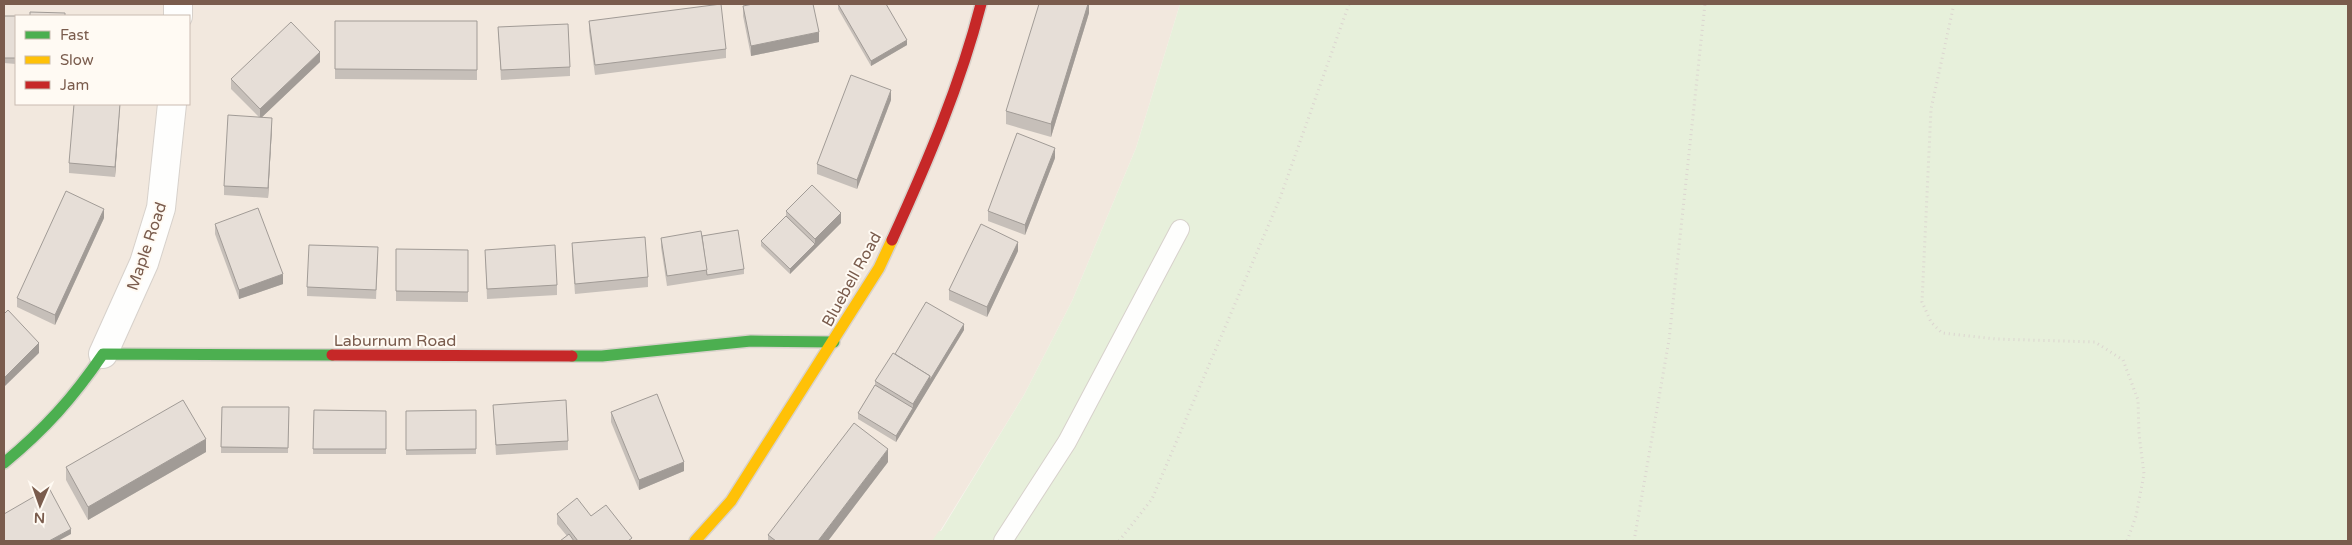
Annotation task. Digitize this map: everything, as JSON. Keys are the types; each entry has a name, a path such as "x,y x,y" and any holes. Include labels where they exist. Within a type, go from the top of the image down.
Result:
{"street":[{"name":"Bluebell Road","path":"695,541 731,501 834,342 879,268 936,143 970,52 981,4"},
{"name":"Maple Road","path":"103,354 144,263 161,208 172,105"},
{"name":"Laburnum Road","path":"103,354 602,356 751,341 834,342"},
{"path":"4,463 37,436 77,392 103,354"}],"lane":[{"path":"1003,541 1067,442 1180,229"}],"path":[{"path":"1118,541 1152,499 1280,198 1350,4"},
{"path":"1634,541 1669,340 1705,4"},
{"path":"1954,4 1931,109 1922,302 1930,322 1942,333 1996,339 2095,342 2123,360 2138,400 2139,434 2144,474 2136,516 2127,541"}],"shaded area":[{"path":"4,4 1180,4 1136,148 1072,301 1024,395 934,541 4,541"}],"green space":[{"path":"1180,4 2348,4 2348,541 932,541 941,531 1024,395 1072,301 1136,148"}],"building":[{"path":"721,4 726,49 595,65 589,21"},
{"path":"753,4 813,4 819,32 751,46 743,6"},
{"path":"838,4 886,4 907,40 871,61"},
{"path":"1039,4 1088,4 1051,124 1006,111"},
{"path":"30,12 65,13 65,15 30,15"},
{"path":"4,16 15,16 15,58 4,58"},
{"path":"335,21 477,21 477,70 335,69"},
{"path":"291,22 320,52 260,109 231,79"},
{"path":"568,24 570,67 501,70 498,27"},
{"path":"851,75 891,90 857,180 817,164"},
{"path":"74,105 120,105 115,167 69,163"},
{"path":"228,115 272,118 268,188 224,186"},
{"path":"1017,133 1055,148 1025,225 988,211"},
{"path":"812,185 841,213 815,239 786,211"},
{"path":"66,191 104,209 55,315 17,298"},
{"path":"258,208 283,274 239,290 215,224"},
{"path":"786,216 815,244 790,269 761,241"},
{"path":"981,224 1018,242 987,307 949,290"},
{"path":"738,230 744,269 707,275 702,236"},
{"path":"701,231 707,270 667,276 661,238"},
{"path":"645,237 648,277 575,284 572,243"},
{"path":"309,245 378,247 376,290 307,287"},
{"path":"555,245 557,285 487,289 485,250"},
{"path":"396,249 468,250 468,292 396,291"},
{"path":"926,302 964,324 930,380 930,376 895,354"},
{"path":"8,310 39,343 4,378 4,314"},
{"path":"893,353 930,376 913,404 875,381"},
{"path":"875,385 913,408 896,436 858,413"},
{"path":"657,394 684,462 639,480 611,412"},
{"path":"183,400 206,439 88,507 66,467"},
{"path":"566,400 568,441 496,445 493,405"},
{"path":"222,407 289,407 288,448 221,447"},
{"path":"314,410 386,411 386,449 313,449"},
{"path":"476,410 476,449 406,450 406,411"},
{"path":"854,423 888,449 818,541 776,541 768,535"},
{"path":"49,488 71,529 49,541 4,541 4,514"},
{"path":"577,498 591,516 606,505 632,538 628,541 578,541 557,514"},
{"path":"569,534 574,541 560,541"}],"traffic: fast":[{"path":"572,356 602,356 751,341 834,342"},
{"path":"4,463 33,438 58,412 81,385 103,354 332,355"}],"traffic: slow":[{"path":"695,541 731,501 879,268 892,240"}],"traffic: jam":[{"path":"892,240 942,124 973,35 981,4"},
{"path":"332,355 572,356"}]}
